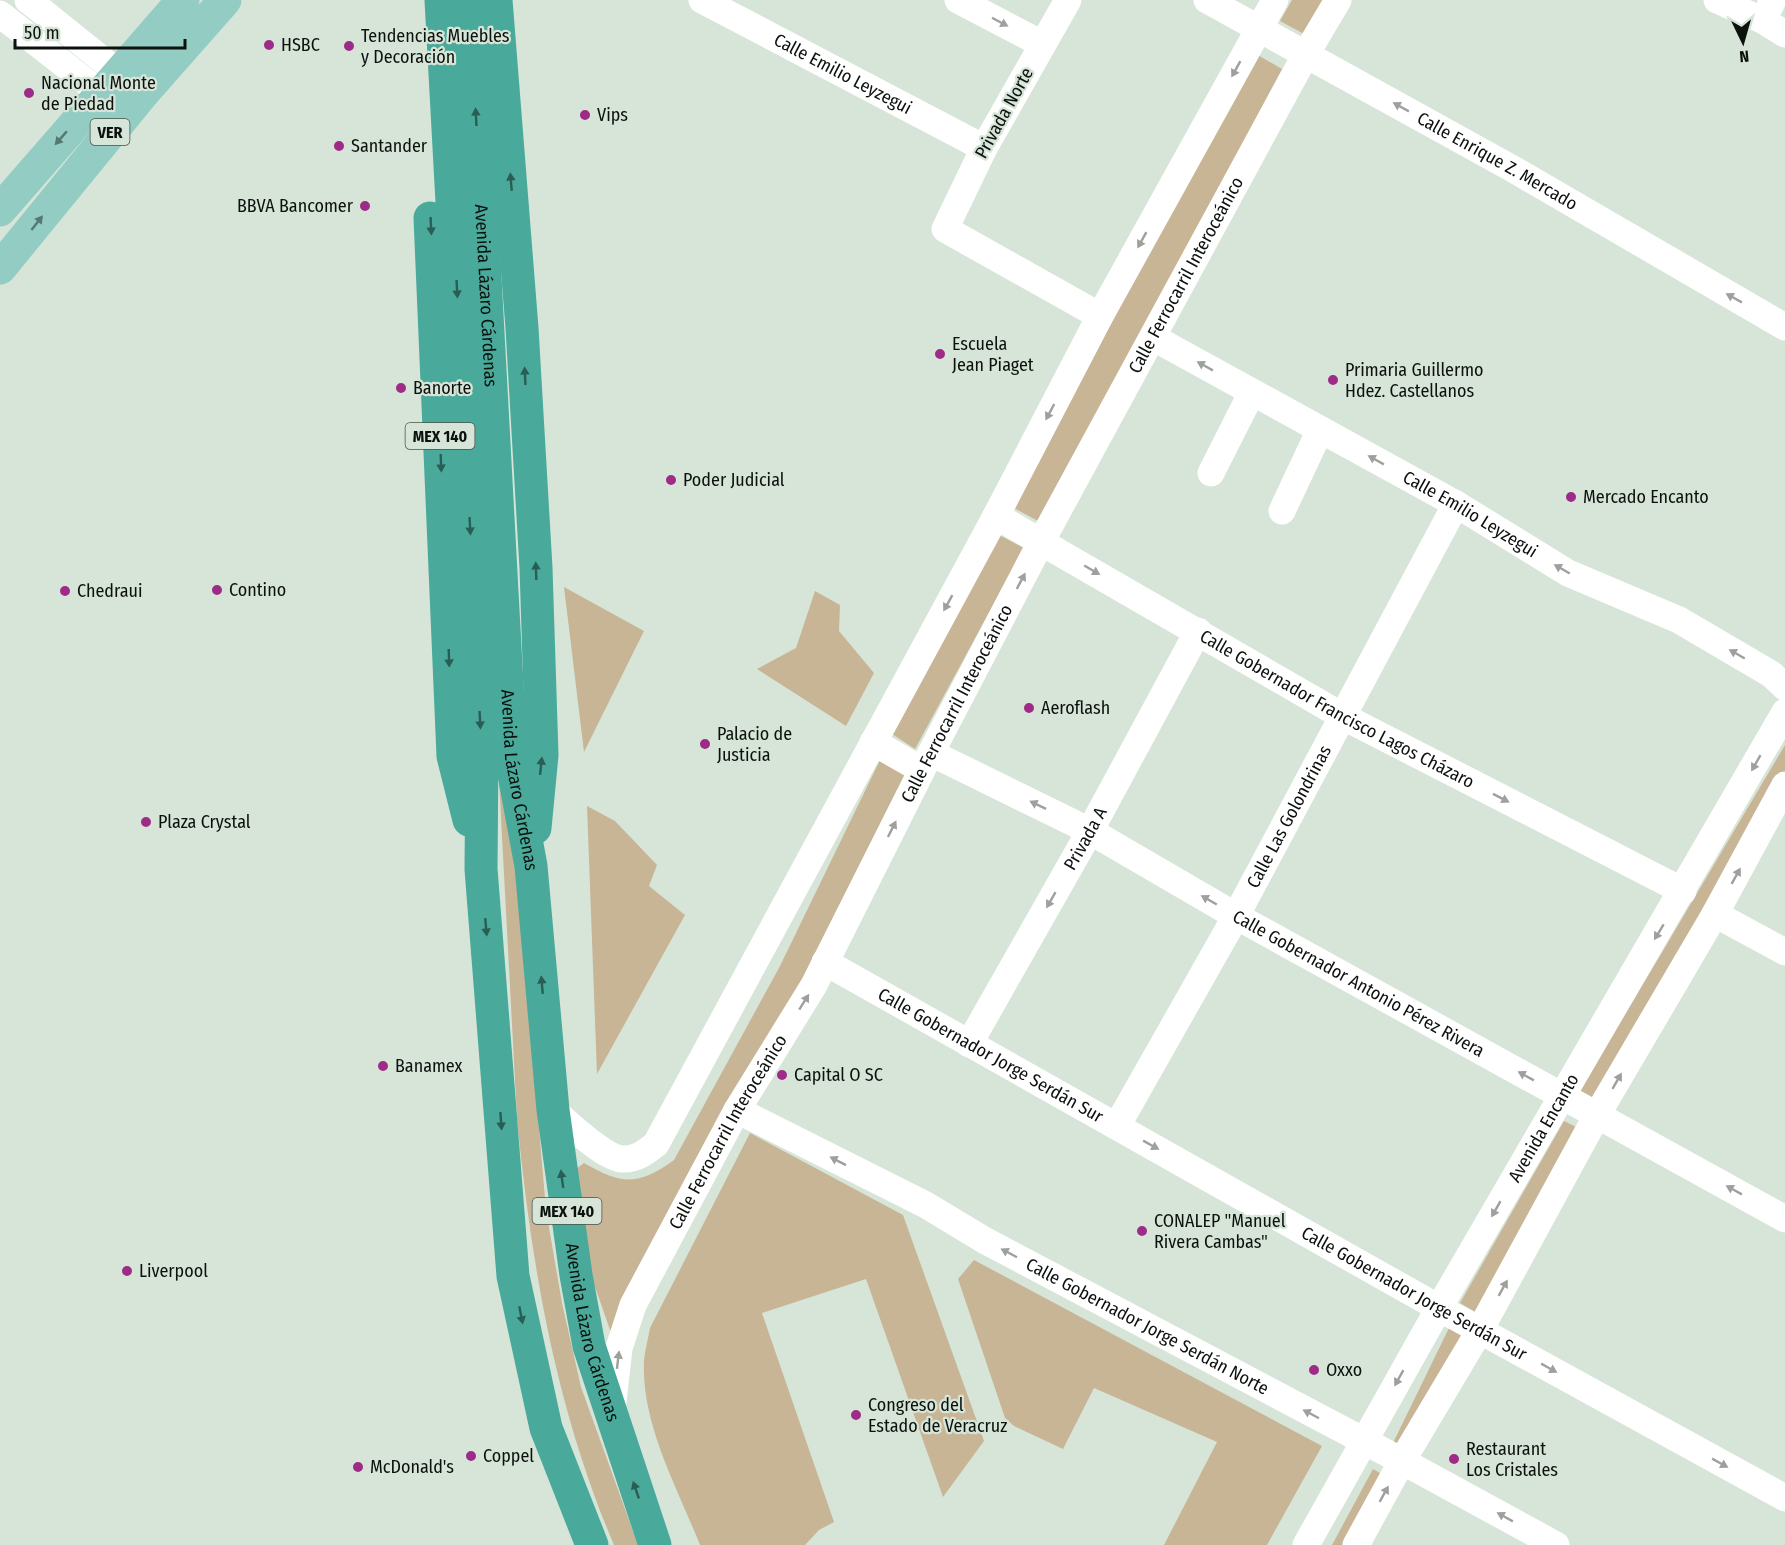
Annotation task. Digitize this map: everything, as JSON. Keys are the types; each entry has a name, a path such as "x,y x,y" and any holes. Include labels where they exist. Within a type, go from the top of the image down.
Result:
{"highway":[{"name":"MEX 140","path":"421,0 453,756 481,869"},
{"name":"Avenida Lázaro Cárdenas","path":"441,0 511,758 531,866 553,1110 586,1334 611,1418 655,1545"},
{"name":"Avenida Lázaro Cárdenas","path":"470,0 482,754 481,869 513,1276 546,1428 591,1545"},
{"name":"MEX 140","path":"496,0 522,328 536,568 542,755 531,866"}],"main road":[{"name":"VER","path":"0,268 122,93 183,0"},
{"name":"VER","path":"0,210 122,93 225,0"}],"street":[{"path":"28,0 122,93"},
{"name":"Calle Emilio Leyzegui","path":"702,0 984,148"},
{"path":"958,0 1042,44"},
{"name":"Privada Norte","path":"1068,0 984,148 945,229 1100,316"},
{"name":"Calle Enrique Z. Mercado","path":"1207,0 1513,169 1697,278 1785,327"},
{"path":"553,1110 605,1151 621,1159 640,1156 656,1144 996,516 1100,316 1275,0"},
{"name":"Calle Ferrocarril Interoceánico","path":"611,1418 620,1348 633,1305 737,1110 814,985 926,761 1041,542 1154,338 1306,54 1338,0"},
{"path":"1717,0 1764,21 1785,34"},
{"path":"0,14 122,93"},
{"name":"Calle Emilio Leyzegui","path":"1154,338 1456,504 1568,573 1679,620 1771,674 1785,687"},
{"path":"1211,474 1252,392"},
{"path":"1282,511 1320,430"},
{"name":"Calle Las Golondrinas","path":"1117,1126 1236,916 1456,504"},
{"name":"Calle Gobernador Francisco Lagos Cházaro","path":"996,516 1344,717 1683,891"},
{"name":"Privada A","path":"969,1044 1090,831 1198,631"},
{"name":"Avenida Encanto","path":"1306,1545 1438,1308 1683,891 1785,712"},
{"name":"Calle Gobernador Antonio Pérez Rivera","path":"873,742 926,761 1090,831 1236,916 1785,1219"},
{"path":"1356,1545 1402,1461 1480,1330 1597,1115 1715,914 1785,785"},
{"path":"1715,914 1785,952"},
{"name":"Calle Gobernador Jorge Serdán Sur","path":"825,962 1438,1308 1785,1498"},
{"name":"Calle Gobernador Jorge Serdán Norte","path":"737,1110 926,1205 984,1240 1556,1545"}],"shaded area":[{"path":"1292,0 1326,0 1306,35 1280,21"},
{"path":"1256,54 1282,69 1042,523 1012,507"},
{"path":"471,255 513,823 546,1210 562,1303 581,1387 638,1545 614,1545 576,1442 549,1336 530,1228 517,1118"},
{"path":"999,535 1024,548 915,749 889,732"},
{"path":"564,587 644,631 584,752"},
{"path":"815,591 840,605 839,631 874,673 846,726 757,669 796,648"},
{"path":"1785,745 1785,801 1600,1113 1575,1099"},
{"path":"881,758 906,774 810,982 615,1344 589,1270 576,1169 584,1163 609,1175 630,1180 650,1175 674,1160 780,966"},
{"path":"587,806 615,821 657,865 649,886 685,915 597,1074"},
{"path":"1564,1121 1588,1133 1488,1319 1460,1303"},
{"path":"750,1133 903,1215 984,1441 943,1497 866,1279 762,1313 834,1522 819,1530 805,1545 700,1545 662,1455 648,1408 644,1360 650,1328"},
{"path":"974,1260 1322,1446 1267,1545 1164,1545 1217,1442 1094,1388 1063,1449 1014,1426 1005,1418 958,1279"},
{"path":"1449,1328 1474,1342 1415,1454 1393,1443"},
{"path":"1373,1469 1395,1482 1360,1545 1332,1545"}],"place":[{"name":"HSBC","path":"269,45"},
{"name":"Tendencias Muebles y Decoración","path":"349,46"},
{"name":"Nacional Monte de Piedad","path":"29,93"},
{"name":"Vips","path":"585,115"},
{"name":"Santander","path":"339,146"},
{"name":"BBVA Bancomer","path":"365,206"},
{"name":"Escuela Jean Piaget","path":"940,354"},
{"name":"Primaria Guillermo Hdez. Castellanos","path":"1333,380"},
{"name":"Banorte","path":"401,388"},
{"name":"Poder Judicial","path":"671,480"},
{"name":"Mercado Encanto","path":"1571,497"},
{"name":"Contino","path":"217,590"},
{"name":"Chedraui","path":"65,591"},
{"name":"Aeroflash","path":"1029,708"},
{"name":"Palacio de Justicia","path":"705,744"},
{"name":"Plaza Crystal","path":"146,822"},
{"name":"Banamex","path":"383,1066"},
{"name":"Capital O SC","path":"782,1075"},
{"name":"CONALEP \"Manuel Rivera Cambas\"","path":"1142,1231"},
{"name":"Liverpool","path":"127,1271"},
{"name":"Oxxo","path":"1314,1370"},
{"name":"Congreso del Estado de Veracruz","path":"856,1415"},
{"name":"Coppel","path":"471,1456"},
{"name":"Restaurant Los Cristales","path":"1454,1459"},
{"name":"McDonald's","path":"358,1467"}]}
